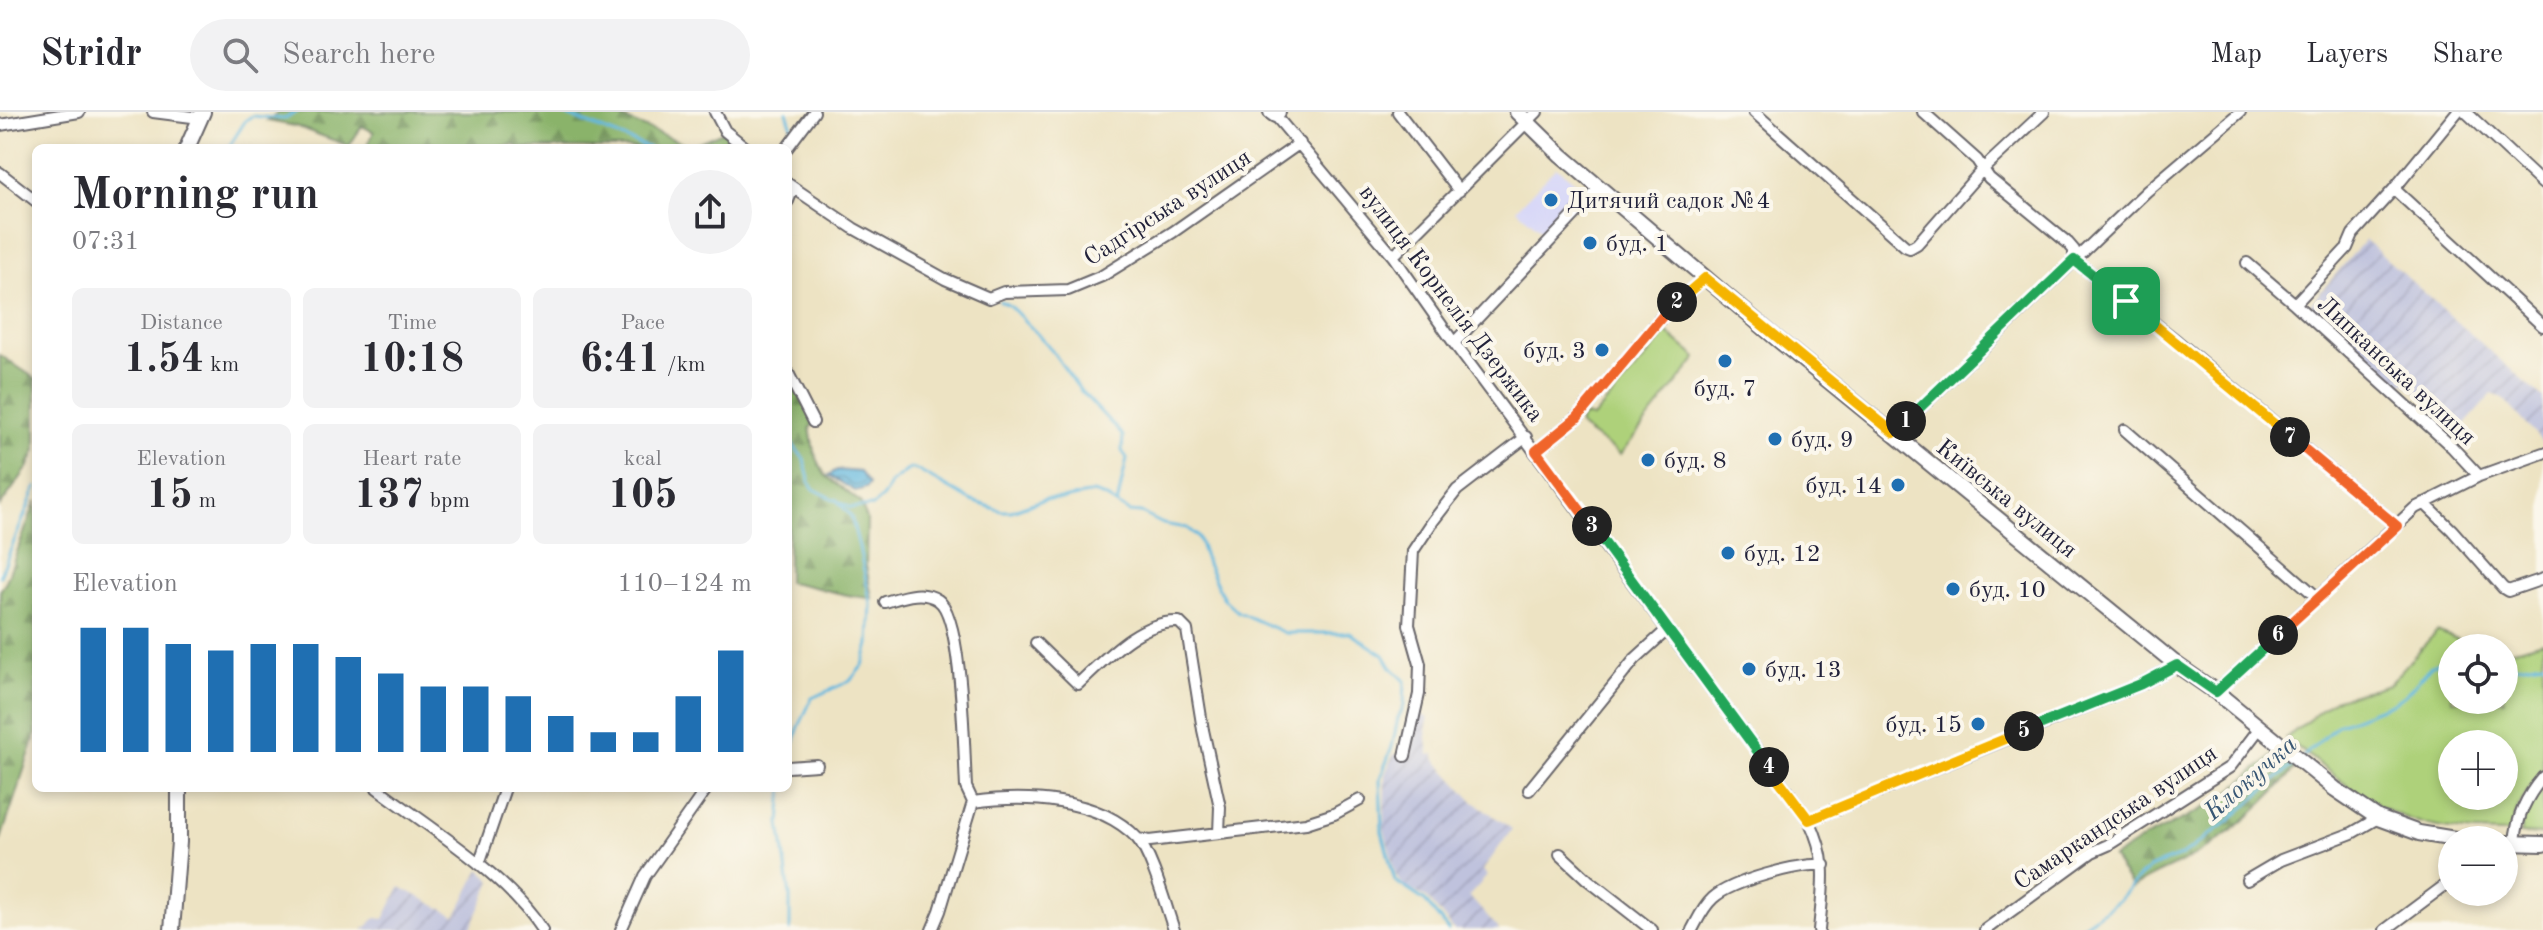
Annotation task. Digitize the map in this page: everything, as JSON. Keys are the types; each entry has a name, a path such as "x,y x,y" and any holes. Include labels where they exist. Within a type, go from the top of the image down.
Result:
{"street":[{"path":"0,125 79,112"},
{"path":"153,112 201,115 189,144"},
{"path":"715,112 725,131 741,144"},
{"path":"790,144 814,112"},
{"path":"1398,112 1459,191"},
{"path":"1393,256 1459,191 1521,118 1537,112"},
{"path":"1754,112 1910,248 1917,244 1983,169 2044,112"},
{"path":"1923,112 1989,178 2068,243 2074,250 2074,260"},
{"path":"1894,433 2147,191 2240,112"},
{"name":"Липканська вулиця","path":"2457,112 2353,234 2347,248 2295,304 2452,447 2479,476"},
{"path":"2466,112 2543,184"},
{"name":"вулиця Корнелія Дзержика","path":"1275,113 1393,256 1454,343 1809,820 1820,843 1824,865 1819,930"},
{"name":"Київська вулиця","path":"1521,118 1705,278 2177,665 2378,818 2419,833 2438,836"},
{"name":"Садгірська вулиця","path":"792,187 853,228 945,279 989,298 1004,292 1068,290 1102,276 1173,232 1300,143"},
{"path":"0,173 32,198"},
{"path":"1454,343 1600,188"},
{"path":"2394,189 2543,326"},
{"path":"2074,260 2177,341 2397,526"},
{"path":"2247,263 2295,304"},
{"path":"1536,451 1577,418 1666,312 1705,278"},
{"path":"792,381 813,422"},
{"path":"2125,430 2318,598"},
{"path":"1405,756 1419,694 1420,664 1409,625 1413,551 1457,490 1526,437"},
{"path":"2216,692 2424,503 2479,476 2543,453"},
{"path":"2424,503 2503,588 2508,591 2543,579"},
{"path":"885,602 919,593 936,598 948,612 957,652 966,787 973,802 945,898 932,930"},
{"path":"1036,643 1078,684 1102,661 1152,625 1179,622 1187,630 1203,730 1220,807 1219,833"},
{"path":"1529,790 1635,659 1668,629"},
{"path":"1809,820 2141,684 2177,665"},
{"name":"Самаркандська вулиця","path":"1985,930 2092,852 2108,845 2230,767 2259,729"},
{"path":"792,767 817,765"},
{"path":"2515,826 2524,804 2543,777"},
{"path":"172,930 179,842 179,792"},
{"path":"382,792 479,864 516,899 542,930"},
{"path":"479,864 504,792"},
{"path":"621,930 645,876 704,792"},
{"path":"973,802 1025,798 1092,811 1138,839 1150,841 1306,823 1334,814 1360,800"},
{"path":"2247,880 2281,860 2352,833 2378,818"},
{"path":"1138,839 1174,930"},
{"path":"2518,843 2543,844"},
{"path":"1560,854 1652,930"},
{"path":"1692,930 1706,905 1725,889 1793,869 1824,865"},
{"path":"2385,930 2438,890"}],"shaded area":[{"name":"Дитячий садок №4","path":"1556,167 1586,191 1547,235 1516,209"},
{"path":"2365,240 2543,398 2543,443 2503,398 2492,394 2451,440 2440,430 2439,412 2404,382 2398,388 2307,308"},
{"path":"1419,715 1429,717 1426,730 1429,755 1434,754 1474,802 1512,829 1483,870 1487,876 1469,896 1499,930 1454,930 1427,898 1404,886 1396,875 1384,828 1385,774 1394,754 1410,758"},
{"path":"480,869 492,881 470,930 363,930 376,918 384,919 400,887 456,916"}],"green space":[{"path":"279,112 607,112 685,144 368,144 374,132 362,126 350,144 344,144 295,126 267,121"},
{"path":"725,131 741,144 695,144"},
{"path":"1660,330 1697,358 1620,455 1581,427 1579,422 1585,415 1593,418 1661,340 1655,335"},
{"path":"0,355 32,376 32,459 0,506"},
{"path":"792,379 816,423 810,427 814,452 825,475 860,502 867,519 866,566 872,598 792,583"},
{"path":"32,512 32,746 0,842 0,591"},
{"path":"2437,631 2444,634 2438,634 2438,714 2518,714 2518,648 2543,641 2543,770 2518,808 2518,730 2438,730 2438,810 2517,810 2512,826 2438,827 2413,820 2364,796 2286,738 2334,700 2389,684"},
{"path":"2282,748 2298,765 2252,813 2199,853 2132,888 2113,858 2144,838 2217,802"},
{"path":"2543,781 2543,835 2520,834 2526,805"}],"water":[{"path":"837,470 860,472 869,484 855,491 829,475"}],"waterway":[{"path":"231,144 252,116 284,119 297,112"},
{"name":"Клокучка","path":"558,112 639,144"},
{"path":"787,112 793,131 791,134"},
{"path":"1000,301 1010,306 1047,344 1080,390 1123,436 1122,451 1127,458 1117,505"},
{"name":"Клокучка","path":"792,444 804,459 814,489 851,508 873,506 883,497 890,484 909,469 915,469 972,501 1002,511 1011,511 1045,499 1093,493 1105,497 1129,512 1141,513 1163,524 1187,528 1198,537 1224,599 1238,612 1285,633 1350,633 1384,655 1405,681 1404,705 1380,779 1382,831 1395,881 1425,901 1448,930"},
{"path":"0,576 32,497"},
{"path":"792,750 812,698 850,681 863,665 869,644 871,604 859,547 851,516 836,499"},
{"name":"Клокучка","path":"2303,757 2337,725 2391,704 2405,695 2431,666 2438,662"},
{"name":"Клокучка","path":"2518,666 2543,662"},
{"name":"Клокучка","path":"2076,930 2118,901 2151,867 2181,856 2229,821 2294,764"},
{"path":"783,792 780,823 790,897 790,930"}],"place":[{"name":"Дитячий садок №4","path":"1551,200"},
{"name":"буд. 1","path":"1590,243"},
{"name":"буд. 3","path":"1602,350"},
{"name":"буд. 7","path":"1725,361"},
{"name":"буд. 9","path":"1775,439"},
{"name":"буд. 8","path":"1648,460"},
{"name":"буд. 14","path":"1898,485"},
{"name":"буд. 12","path":"1728,553"},
{"name":"буд. 10","path":"1953,589"},
{"name":"буд. 13","path":"1749,669"},
{"name":"буд. 15","path":"1978,724"}],"route":[{"path":"2074,260 2126,301 2397,526 2216,692 2177,665 2141,684 1809,820 1536,451 1577,418 1666,312 1705,278 1894,433 2074,260"}]}
